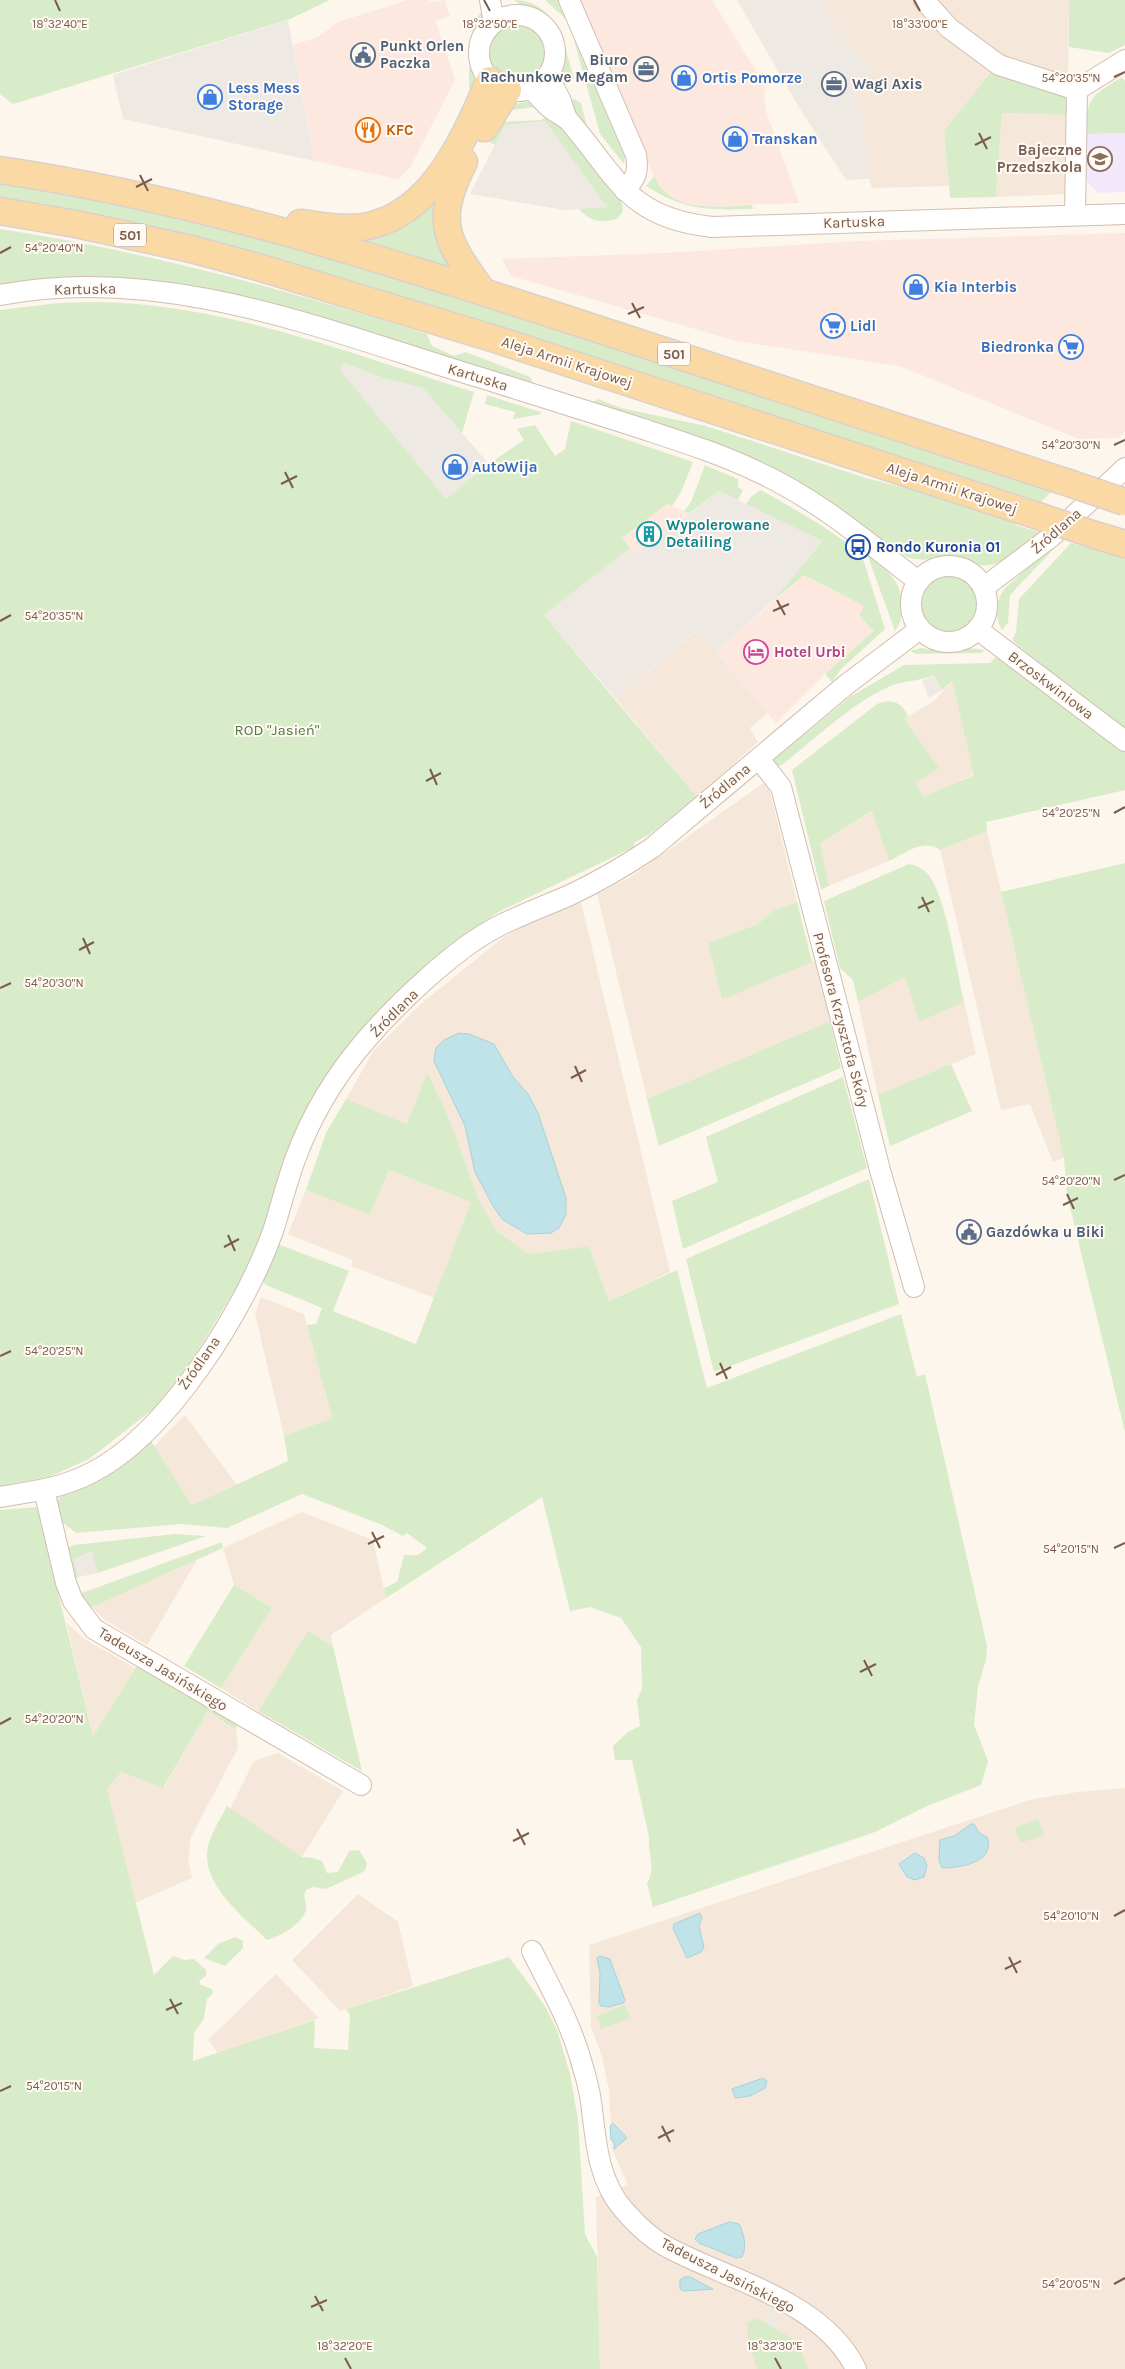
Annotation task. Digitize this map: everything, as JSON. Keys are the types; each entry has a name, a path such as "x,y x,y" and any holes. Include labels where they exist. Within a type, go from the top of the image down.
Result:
{"main road":[{"path":"229,216 350,228 372,224 409,208 434,183 448,162 510,86"},
{"path":"483,292 458,257 447,233 446,204 453,184 465,160 510,86"},
{"name":"501","path":"0,170 102,188 229,216 483,292 1125,502"},
{"name":"Aleja Armii Krajowej","path":"0,211 76,224 182,246 258,267 507,343 1125,544"}],"street":[{"path":"490,0 494,22"},
{"path":"569,0 636,155 639,168 633,181 625,191"},
{"path":"924,0 948,28 999,65 1077,90 1125,60"},
{"path":"510,8 535,20 551,34 556,55 548,76 510,86 481,66 480,48 482,38 494,22 510,8"},
{"name":"Kartuska","path":"548,76 568,120"},
{"name":"Kartuska","path":"510,86 550,107 568,120 625,191 639,203 663,217 684,224 712,227 1125,214"},
{"path":"1075,215 1077,90"},
{"name":"Kartuska","path":"0,295 95,288 136,289 205,298 287,318 550,399 704,449 756,471 821,507 918,581"},
{"name":"Źródlana","path":"983,588 1051,537 1125,468"},
{"path":"953,566 970,573 983,588 986,609 977,629 959,640 949,642 928,636 914,621 911,600 918,581 934,569 953,566"},
{"name":"Źródlana","path":"0,1497 44,1490 89,1474 125,1450 158,1419 200,1365 249,1284 272,1232 297,1155 330,1088 365,1042 401,1003 465,948 495,928 579,890 630,863 652,848 847,684 920,629"},
{"name":"Brzoskwiniowa","path":"977,629 1125,741"},
{"name":"Profesora Krzysztofa Skóry","path":"758,759 781,787 878,1163 914,1287"},
{"name":"Tadeusza Jasińskiego","path":"44,1490 66,1583 73,1600 94,1629 360,1785"},
{"name":"Tadeusza Jasińskiego","path":"532,1951 568,2022 579,2052 591,2102 598,2158 609,2185 621,2207 639,2227 668,2248 770,2294 818,2322 838,2341 856,2369"}],"shaded area":[{"path":"407,0 429,0 430,2 445,0 450,16 436,21 455,80 410,168 398,179 314,161 293,45 318,37 338,22"},
{"path":"579,0 712,0 765,85 765,108 799,203 696,207 672,200 655,180"},
{"path":"737,0 820,0 831,21 871,70 855,95 864,130 869,179 846,180 800,109"},
{"path":"820,0 915,0 993,69 944,131 949,186 872,188 869,179 864,130 855,95 871,70 831,21"},
{"path":"932,0 1069,0 1068,81 1004,59 953,23"},
{"name":"Less Mess Storage","path":"288,20 314,161 123,119 113,75"},
{"path":"1002,113 1068,115 1067,194 996,197"},
{"path":"545,121 608,208 564,210 470,194 505,125"},
{"path":"1125,133 1125,192 1098,193 1086,181 1086,134"},
{"path":"1125,233 1125,432 1118,438 1079,439 899,366 737,341 511,276 502,259 665,253 857,241"},
{"path":"344,363 386,379 423,388 489,464 446,500 340,371"},
{"path":"719,491 824,541 773,601 716,652 696,630 616,699 544,615 630,548 636,554"},
{"path":"667,504 689,513 636,555 622,538"},
{"path":"804,575 864,606 874,632 825,674 776,723 716,652"},
{"path":"697,630 768,713 750,728 758,742 697,797 616,699"},
{"path":"935,675 942,690 929,698 922,681"},
{"path":"952,681 974,774 923,798 916,783 904,719 934,701"},
{"path":"762,784 768,784 797,902 773,911 758,924 708,943 722,1000 816,960 830,1021 647,1099 597,894 629,878"},
{"path":"873,811 889,861 829,886 820,843"},
{"path":"987,831 1064,1158 1053,1162 1030,1104 1001,1110 940,850"},
{"path":"581,902 670,1272 609,1301 589,1246 529,1254 498,1232 480,1203 448,1116 427,1072 407,1124 346,1099 374,1050 421,1004 501,939 524,926 523,921"},
{"path":"905,977 919,1022 964,1002 976,1054 878,1095 858,1002"},
{"path":"389,1170 471,1202 434,1298 351,1266 353,1260 288,1234 306,1190 370,1215"},
{"path":"261,1297 304,1314 332,1418 284,1436 255,1314"},
{"path":"185,1415 237,1485 192,1505 154,1446"},
{"path":"302,1512 373,1540 386,1598 331,1635 333,1646 308,1631 258,1711 221,1688 272,1608 234,1585 223,1548"},
{"path":"93,1551 98,1573 78,1577 74,1559"},
{"path":"197,1560 147,1645 105,1620 92,1607"},
{"path":"66,1622 83,1638 135,1668 93,1736"},
{"path":"208,1711 236,1730 238,1748 191,1837 188,1859 192,1878 135,1903 107,1789 121,1772 164,1788"},
{"path":"278,1753 343,1791 302,1857 230,1809 254,1761"},
{"path":"1125,1788 1125,2369 600,2369 596,2197 628,2185 612,2149 609,2091 602,2056 591,2028 589,1945 1033,1799 1078,1792"},
{"path":"358,1894 398,1922 413,1986 340,2011 292,1960"},
{"path":"276,1974 319,2018 218,2053 208,2040"},
{"path":"769,2312 778,2317 773,2328 763,2323"}],"green space":[{"path":"0,0 330,0 290,19 13,104 0,94"},
{"path":"514,0 528,2 540,8 549,16 556,27 567,52 574,78 560,88 560,43 554,27 539,13 522,6"},
{"path":"545,0 559,0 567,20"},
{"path":"1069,0 1125,0 1125,45 1109,53 1069,47"},
{"path":"483,11 484,20 471,47 474,20"},
{"path":"517,23 533,28 541,36 546,52 541,68 533,76 517,81 501,76 493,68 488,52 493,36 501,28"},
{"path":"574,40 625,156 624,164 600,134"},
{"path":"469,67 479,76 477,92 469,89"},
{"path":"993,69 1067,94 1068,115 1002,113 996,197 950,198 944,131"},
{"path":"1122,77 1125,81 1125,133 1086,134 1088,111 1093,98"},
{"path":"575,99 581,103 589,134 568,102"},
{"path":"523,102 531,102 535,107 512,110 504,108"},
{"path":"550,115 622,203 623,211 618,218 597,221 588,217 579,209 607,207 545,121 505,125 495,145 484,138 500,122 541,120"},
{"path":"654,176 662,188 672,197 684,203 710,207 752,205 753,209 710,209 685,205 646,186"},
{"path":"0,179 214,223 383,270 1055,488 1038,505 0,204"},
{"path":"443,191 459,272 347,237"},
{"path":"0,229 108,248 162,260 322,302 427,334 432,346 454,356 466,352 530,377 534,384 592,402 598,399 621,408 706,426 866,478 968,504 1017,520 1015,525 1042,533 1020,550 996,564 974,564 949,557 924,560 913,559 907,557 818,496 272,306 196,287 165,282 93,280 0,287"},
{"name":"ROD \"Jasień\"","path":"97,302 145,305 241,321 335,347 474,392 462,433 423,388 386,379 344,363 340,370 446,499 489,464 524,440 517,429 535,425 555,456 565,449 571,421 693,462 681,492 672,506 667,504 622,538 630,548 544,615 697,797 650,834 635,842 634,847 500,911 455,942 358,1036 247,1270 191,1362 156,1407 89,1459 42,1480 0,1486 0,310 58,303"},
{"path":"487,395 542,414 513,419 515,412 485,404"},
{"path":"705,465 738,479 738,487 743,490 738,500 719,491 689,513 684,511 691,502"},
{"path":"760,490 832,533 846,543 864,562 885,629 841,669 832,682 825,674 874,631 859,615 864,606 804,575 773,601 823,541 746,504"},
{"path":"1060,539 1062,540 1010,595 1008,623 1002,630 997,615 997,604 1004,589"},
{"path":"1071,543 1125,558 1125,732 1060,683 1012,640 1016,632 1019,599"},
{"path":"867,554 886,570 899,588 902,612 900,622 895,631"},
{"path":"949,572 967,578 975,586 981,604 975,622 967,630 949,636 931,630 923,622 917,604 923,586 931,578"},
{"path":"921,648 948,652 969,648 985,650 981,653 916,654 910,651"},
{"path":"996,657 1125,748 1125,790 986,822 987,831 940,850 934,847 921,846 889,861 872,811 820,843 829,886 821,890 792,770 877,704 891,701 899,704 906,711 908,716 904,719 939,768 916,783 923,797 974,775 952,681 942,690 934,675 886,688 846,713 783,764 777,767 772,761 850,697 904,665 990,663"},
{"path":"1125,863 1125,1432 1067,1195 1064,1158 1001,892"},
{"path":"909,864 919,867 927,873 937,890 947,921 964,1002 919,1022 905,977 858,1002 853,980 840,968 824,901"},
{"path":"797,902 812,962 722,1000 708,943 758,924 773,911"},
{"path":"830,1021 841,1068 659,1146 647,1099"},
{"path":"951,1064 972,1111 890,1146 878,1095"},
{"path":"427,1072 448,1116 480,1203 498,1232 529,1254 589,1246 609,1301 677,1270 707,1388 901,1314 917,1377 925,1374 987,1646 986,1660 978,1686 974,1725 988,1761 981,1785 927,1806 875,1832 653,1907 647,1883 652,1866 649,1837 632,1760 615,1760 613,1746 628,1732 640,1726 637,1700 642,1689 641,1647 621,1618 590,1607 570,1611 542,1497 386,1598 384,1588 397,1582 404,1555 418,1555 427,1548 407,1533 403,1536 380,1524 302,1494 227,1528 181,1524 76,1533 57,1518 56,1502 60,1497 149,1438 192,1505 288,1461 284,1436 332,1418 307,1325 316,1324 322,1308 266,1285 262,1281 277,1247 280,1245 349,1271 333,1311 416,1344 471,1202 389,1170 370,1215 306,1190 326,1133 346,1099 407,1124"},
{"path":"843,1077 867,1168 683,1249 672,1201 718,1182 706,1137"},
{"path":"869,1179 899,1304 714,1372 686,1259"},
{"path":"37,1507 93,1736 139,1662 238,1721 236,1730 208,1711 163,1788 121,1772 107,1789 154,1975 173,1956 185,1960 194,1959 206,1970 206,1976 199,1981 201,1985 212,1989 213,1993 207,1999 204,2019 194,2033 193,2061 315,2020 314,2048 348,2050 350,2015 346,2009 509,1957 545,2006 557,2030 570,2074 578,2120 585,2234 597,2257 600,2369 0,2369 0,1510"},
{"path":"175,1534 206,1536 98,1573 92,1551 74,1559 78,1577 73,1580 67,1548 74,1545"},
{"path":"222,1542 223,1548 88,1609 79,1594"},
{"path":"234,1585 272,1608 221,1688 184,1666"},
{"path":"308,1631 333,1646 362,1771 258,1711"},
{"path":"227,1806 302,1857 322,1861 327,1873 338,1872 349,1851 359,1850 367,1863 365,1871 326,1889 313,1887 306,1890 304,1895 306,1909 301,1919 284,1933 267,1940 238,1912 219,1890 208,1866 208,1847"},
{"path":"1038,1819 1044,1835 1020,1843 1015,1828"},
{"path":"235,1937 243,1941 243,1948 225,1966 204,1958 218,1944"},
{"path":"625,2005 630,2018 601,2029 597,2016"},
{"path":"757,2318 793,2339 795,2349 791,2353 801,2350 808,2369 757,2369 748,2340 747,2323"}],"water":[{"path":"459,1033 469,1034 494,1044 513,1077 528,1094 538,1113 566,1198 566,1214 559,1228 551,1233 527,1234 503,1220 493,1206 475,1172 465,1126 434,1061 436,1048 444,1040"},
{"path":"971,1824 974,1824 979,1833 987,1837 988,1846 986,1852 982,1858 967,1865 942,1868 939,1860 940,1840 954,1836"},
{"path":"915,1853 924,1858 927,1866 924,1877 915,1880 907,1877 899,1864"},
{"path":"700,1913 702,1918 699,1926 704,1947 701,1952 687,1958 673,1928 674,1924"},
{"path":"600,1956 610,1959 625,2000 623,2003 609,2007 601,2006 599,2003 600,1973 597,1958"},
{"path":"763,2078 767,2081 765,2088 750,2096 735,2098 732,2089"},
{"path":"613,2123 627,2138 614,2149 615,2144 611,2140 610,2126"},
{"path":"729,2222 739,2224 742,2232 745,2245 742,2257 736,2258 699,2243 695,2239 698,2234"},
{"path":"684,2277 690,2277 713,2289 684,2291 680,2289 680,2280"}],"place":[{"name":"Punkt Orlen Paczka","path":"363,55"},
{"name":"Biuro Rachunkowe Megam","path":"646,69"},
{"name":"Ortis Pomorze","path":"684,78"},
{"name":"Wagi Axis","path":"834,84"},
{"name":"Less Mess Storage","path":"210,97"},
{"name":"KFC","path":"368,130"},
{"name":"Transkan","path":"735,139"},
{"name":"Bajeczne Przedszkola","path":"1100,159"},
{"name":"Kia Interbis","path":"916,287"},
{"name":"Lidl","path":"833,326"},
{"name":"Biedronka","path":"1071,347"},
{"name":"AutoWija","path":"455,467"},
{"name":"Wypolerowane Detailing","path":"649,534"},
{"name":"Rondo Kuronia 01","path":"858,547"},
{"name":"Hotel Urbi","path":"756,652"},
{"name":"Gazdówka u Biki","path":"969,1232"}]}
